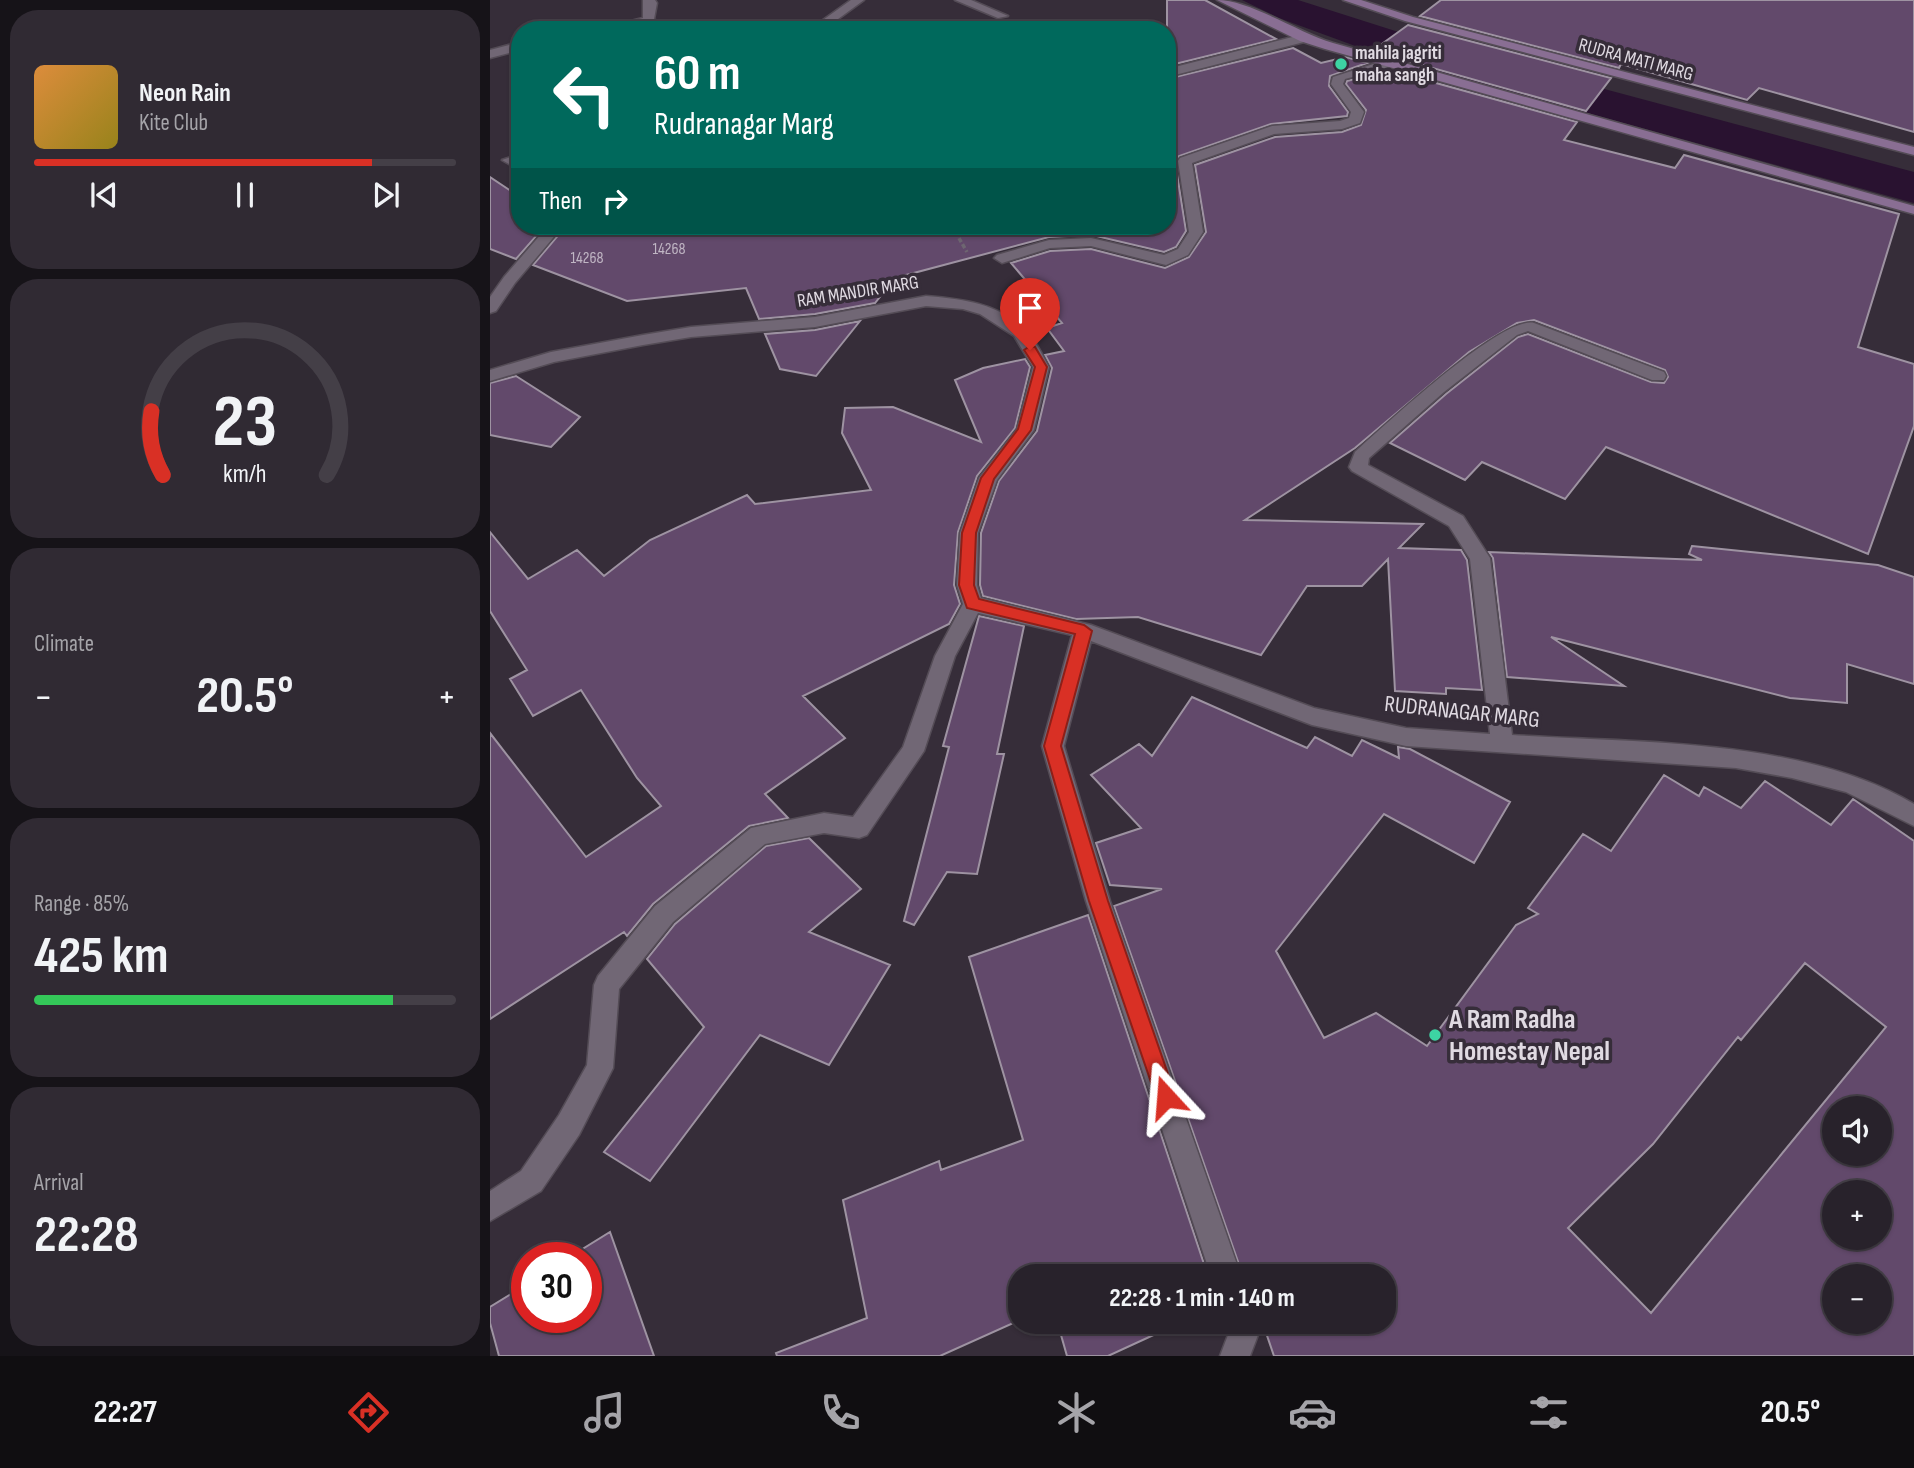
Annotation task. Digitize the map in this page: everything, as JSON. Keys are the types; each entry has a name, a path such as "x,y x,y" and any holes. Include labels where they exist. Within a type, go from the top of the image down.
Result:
{"street":[{"path":"643,21 648,20 651,3 649,0"},
{"path":"827,21 858,0"},
{"path":"961,0 1002,16"},
{"path":"1223,0 1304,38 1914,210"},
{"name":"RUDRA MATI MARG","path":"1349,0 1409,19 1914,151"},
{"path":"1176,72 1304,38"},
{"path":"490,54 511,48"},
{"path":"1002,258 1049,244 1091,242 1166,260 1183,252 1196,232 1185,161 1272,130 1342,125 1355,120 1358,112 1339,88 1339,78 1389,63"},
{"path":"490,309 509,280 548,235"},
{"name":"RAM MANDIR MARG","path":"490,376 551,358 643,340 691,332 815,322 926,301 965,304 986,311 1020,333 1041,367 1025,430 988,478 969,533 967,585 973,604"},
{"path":"1502,744 1480,558 1456,521 1358,467 1361,456 1438,388 1511,332 1528,326 1658,376"},
{"path":"490,1207 531,1181 569,1125 600,1068 607,985 664,914 759,835 824,823 859,828 913,751 945,656 973,604"},
{"name":"RUDRANAGAR MARG","path":"973,604 1084,631 1312,716 1406,737 1736,759 1792,769 1850,784 1889,801 1914,816"},
{"path":"1084,631 1053,746 1098,901 1222,1264"},
{"path":"1235,1356 1243,1334"}],"shaded area":[{"path":"1242,0 1298,0 1433,43 1914,172 1914,203 1388,58 1279,18"}],"building":[{"path":"1167,0 1205,0 1276,39 1176,64 1176,21 1167,21"},
{"path":"1441,0 1914,0 1914,132 1759,88 1747,100 1621,64 1619,68 1420,16"},
{"path":"1408,25 1611,78 1586,111 1372,51"},
{"path":"1293,48 1321,63 1346,57 1367,63 1330,76 1329,86 1348,112 1347,116 1271,124 1179,156 1176,160 1176,77"},
{"path":"1389,70 1577,122 1564,140 1675,168 1684,155 1899,214 1858,347 1914,364 1914,426 1868,554 1606,447 1565,499 1482,462 1465,480 1390,443 1518,337 1528,334 1651,382 1664,383 1668,377 1665,370 1534,320 1517,323 1469,352 1355,448 1245,520 1423,524 1399,548 1461,550 1467,560 1482,690 1446,688 1446,694 1395,691 1388,559 1362,586 1307,586 1261,655 1138,617 1076,619 983,596 980,585 981,533 999,481 1037,431 1052,368 1045,355 1064,351 1047,328 1062,323 1011,263 1050,251 1091,249 1165,268 1189,257 1206,232 1195,165 1275,137 1342,132 1361,125 1366,110 1346,84 1347,81"},
{"path":"1176,167 1186,231 1176,247 1164,252 1092,235 1176,235"},
{"path":"490,177 511,191 511,235 537,235 516,259 490,249"},
{"path":"558,235 1092,235 1049,237 895,278 875,303 815,314 759,319 746,288 627,301 533,265"},
{"path":"860,321 816,376 780,369 765,334 815,330"},
{"path":"1025,359 1030,367 1015,428 977,476 958,532 954,585 960,604 949,624 803,696 845,738 765,794 788,818 749,826 653,904 627,936 624,932 490,1019 490,733 586,857 661,806 637,778 581,690 533,716 510,679 527,670 490,611 490,532 528,579 577,550 604,576 650,540 747,495 755,504 871,490 842,433 845,408 893,407 981,442 955,380 983,368"},
{"path":"516,376 580,417 551,447 490,435 490,383"},
{"path":"1692,546 1878,565 1914,577 1914,684 1847,664 1847,703 1790,698 1551,637 1624,686 1507,677 1493,558 1489,552 1702,560 1689,554"},
{"path":"979,616 1024,626 997,754 1004,754 977,874 947,872 914,925 904,921 949,747 943,746"},
{"path":"1192,697 1307,748 1315,737 1352,756 1362,740 1399,758 1398,747 1410,749 1510,802 1474,863 1384,814 1276,951 1324,1038 1376,1013 1427,1046 1516,925 1538,914 1528,908 1583,834 1611,851 1664,775 1699,796 1704,787 1741,808 1765,781 1831,825 1853,799 1914,841 1914,1356 1274,1356 1266,1334 1396,1334 1396,1264 1239,1264 1114,906 1162,889 1110,885 1096,843 1141,828 1091,775 1139,744 1152,756","holes":["1805,963 1886,1027 1829,1096 1892,1096 1892,1166 1822,1166 1822,1105 1651,1313 1568,1228 1653,1144 1738,1037 1741,1040"]},
{"path":"809,838 861,889 809,932 890,965 829,1065 760,1035 650,1181 604,1152 704,1027 647,959 675,924 766,846"},
{"path":"1088,915 1204,1264 1008,1264 1008,1325 940,1356 777,1356 776,1353 867,1318 843,1200 939,1161 941,1170 1023,1140 969,957"},
{"path":"610,1232 654,1356 499,1356 490,1323 490,1307 511,1294 511,1333 602,1333 602,1242 594,1242"},
{"path":"1061,1334 1156,1334 1108,1356 1067,1356"}],"place":[{"name":"mahila jagriti maha sangh","path":"1341,64"},
{"name":"A Ram Radha Homestay Nepal","path":"1435,1035"}],"route":[{"path":"1030,350 1041,367 1025,430 988,478 969,533 967,585 973,604 1084,631 1053,746 1098,901 1166,1097"}]}
